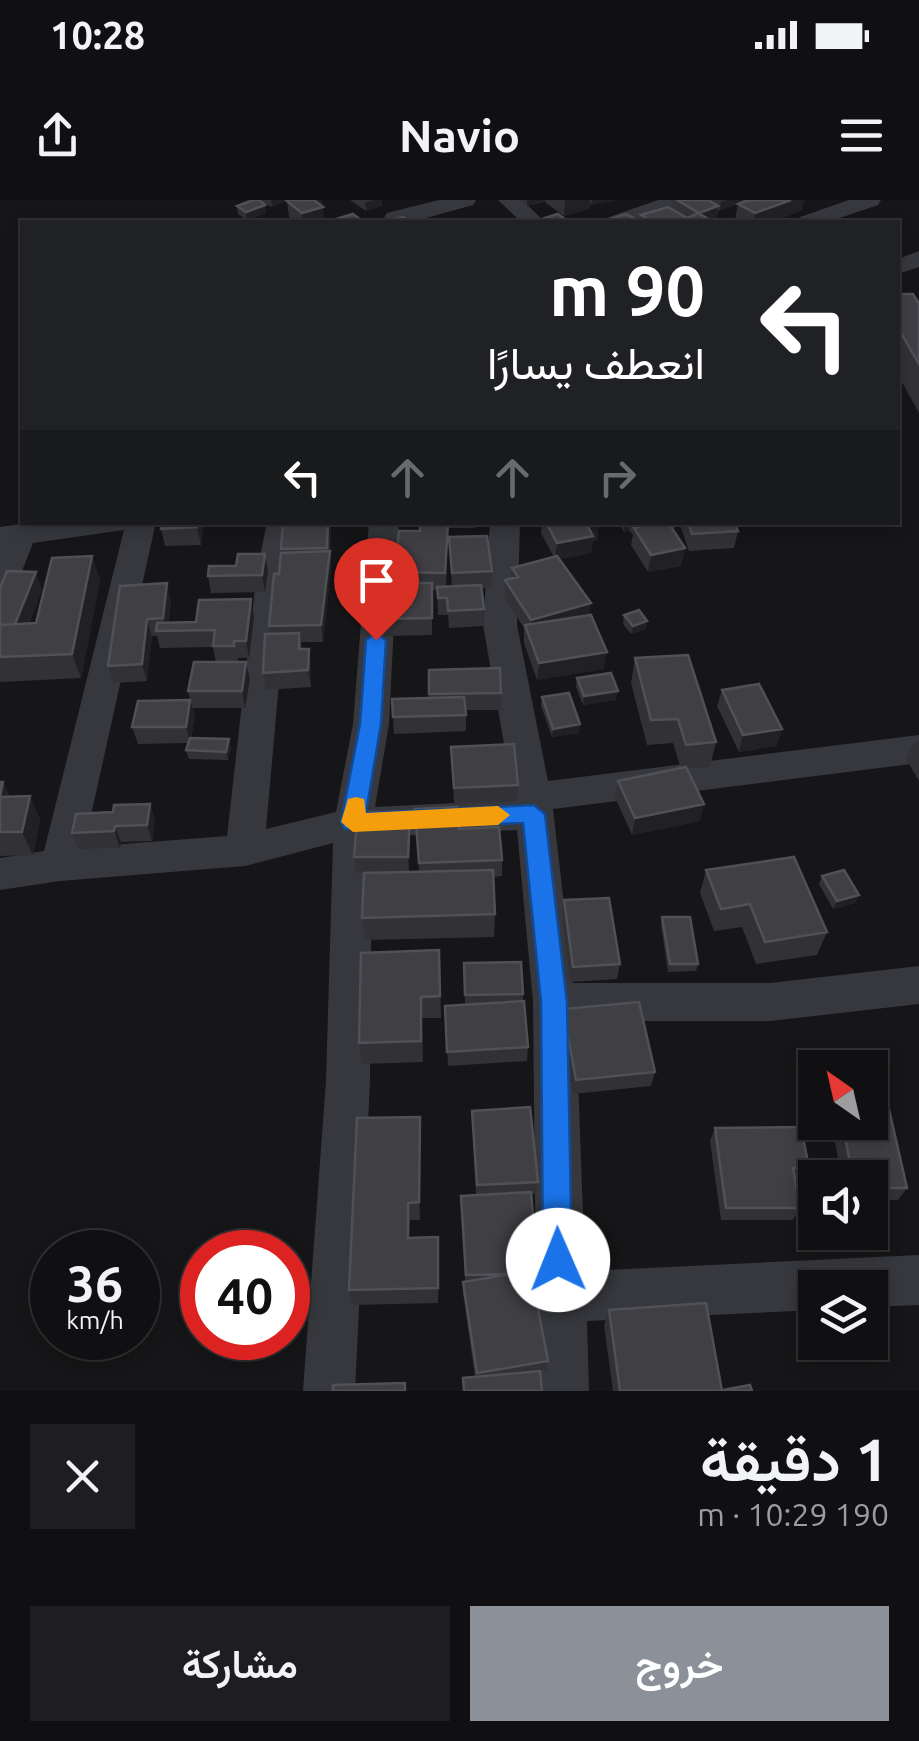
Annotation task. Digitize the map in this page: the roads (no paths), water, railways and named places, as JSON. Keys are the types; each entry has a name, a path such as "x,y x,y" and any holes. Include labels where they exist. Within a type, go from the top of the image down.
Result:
{"street":[{"path":"398,220 395,218 465,200"},
{"path":"509,200 532,220"},
{"path":"623,200 644,214"},
{"path":"624,220 679,200"},
{"path":"814,220 870,200"},
{"path":"0,591 10,536 95,525"},
{"path":"60,865 140,525"},
{"path":"245,850 273,572 281,525"},
{"path":"329,1391 348,1082 353,822 370,724 384,525"},
{"path":"505,525 500,625 533,806 554,1002 562,1391"},
{"path":"0,874 60,865 245,850 353,822 533,806 919,749"},
{"path":"554,1002 770,1002 919,985"},
{"path":"558,1297 919,1280"}]}
